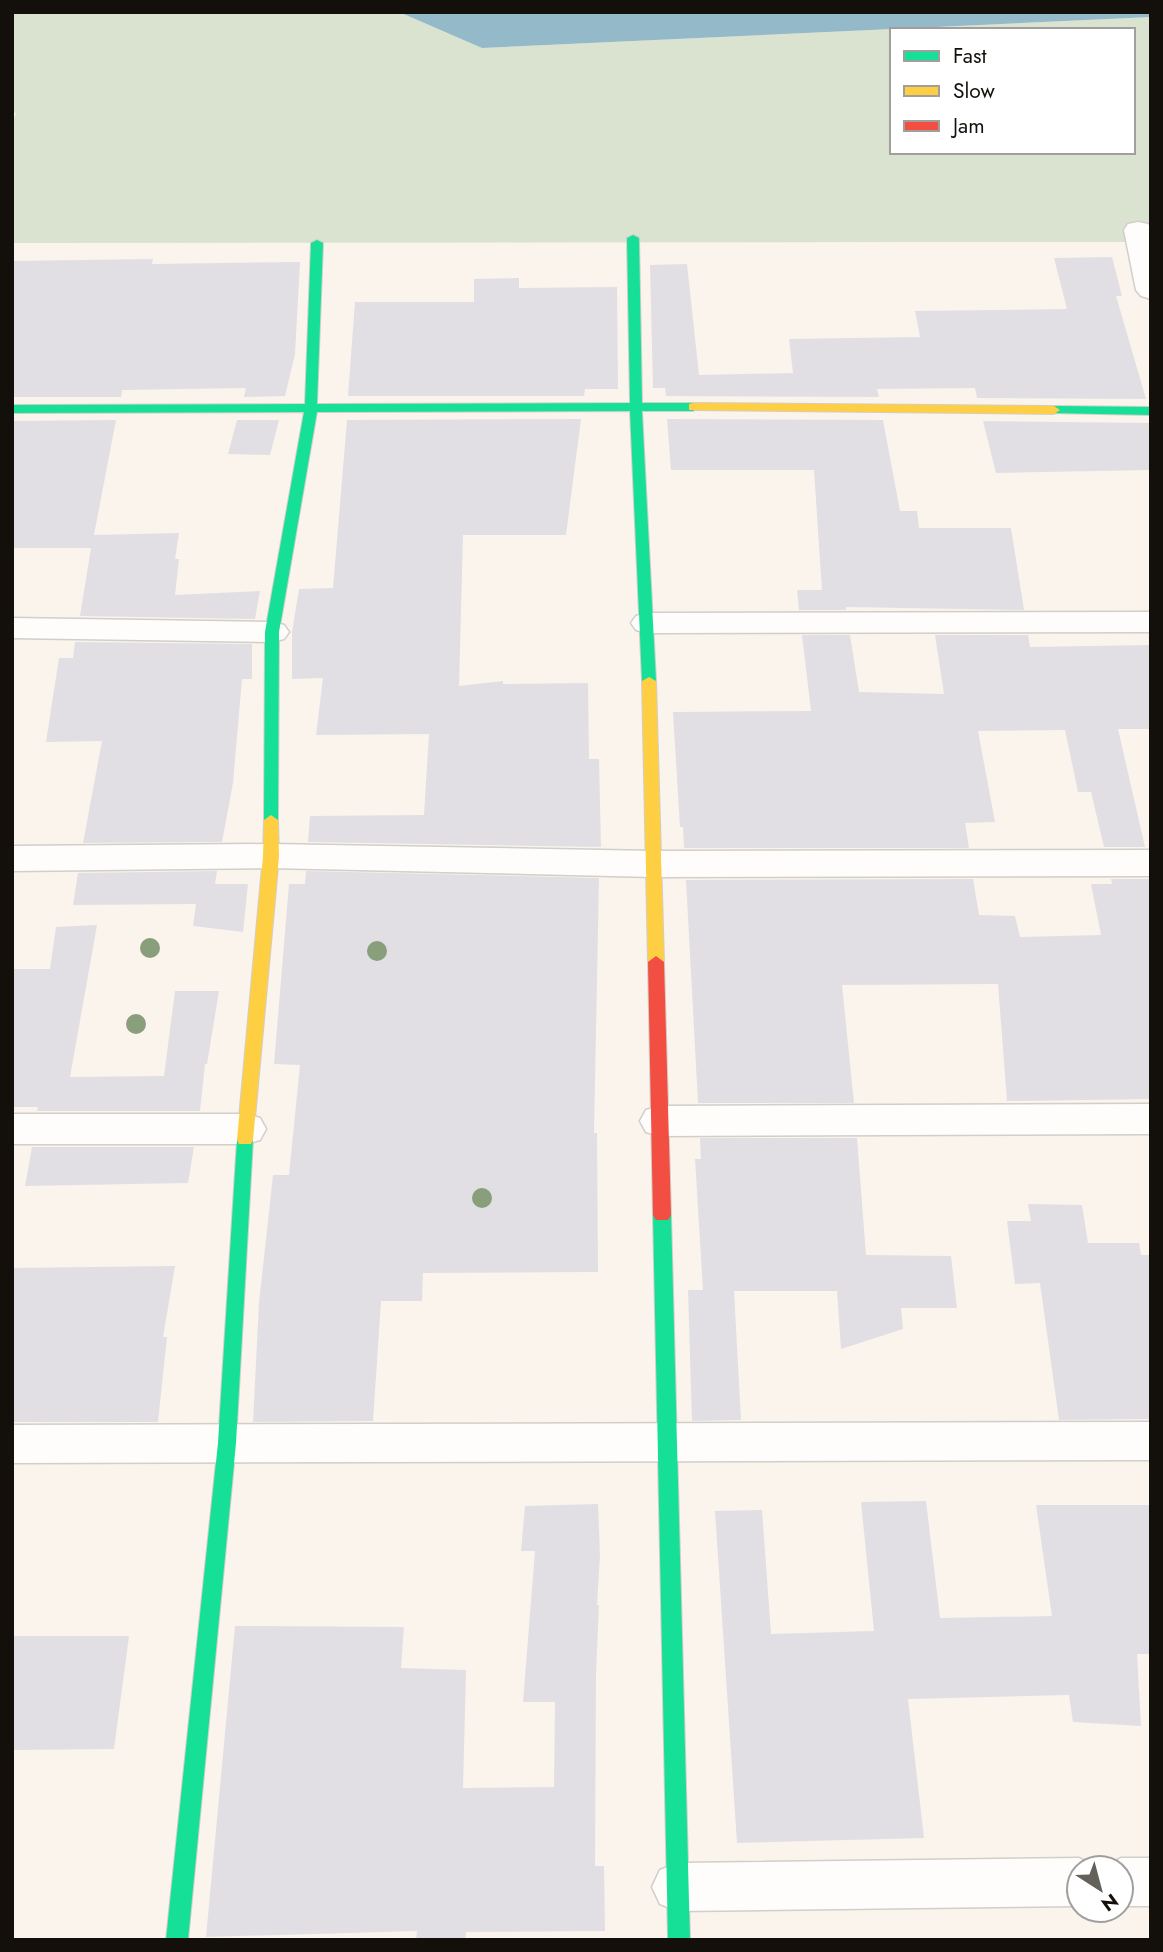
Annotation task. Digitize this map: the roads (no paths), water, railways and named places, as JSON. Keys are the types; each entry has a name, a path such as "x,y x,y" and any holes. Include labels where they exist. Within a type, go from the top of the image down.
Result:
{"street":[{"path":"1138,230 1151,290"},
{"path":"633,238 636,407 648,623 679,1940"},
{"path":"177,1940 227,1443 246,1129 271,856 272,632 312,408 317,243"},
{"path":"12,409 636,407 1151,411"},
{"path":"648,623 1151,622"},
{"path":"12,628 272,632"},
{"path":"12,859 271,856 654,864 1151,863"},
{"path":"660,1121 1151,1119"},
{"path":"12,1129 246,1129"},
{"path":"12,1444 1151,1441"},
{"path":"677,1887 1065,1882"}],"water":[{"path":"399,12 1151,12 1151,17 482,48"}]}
